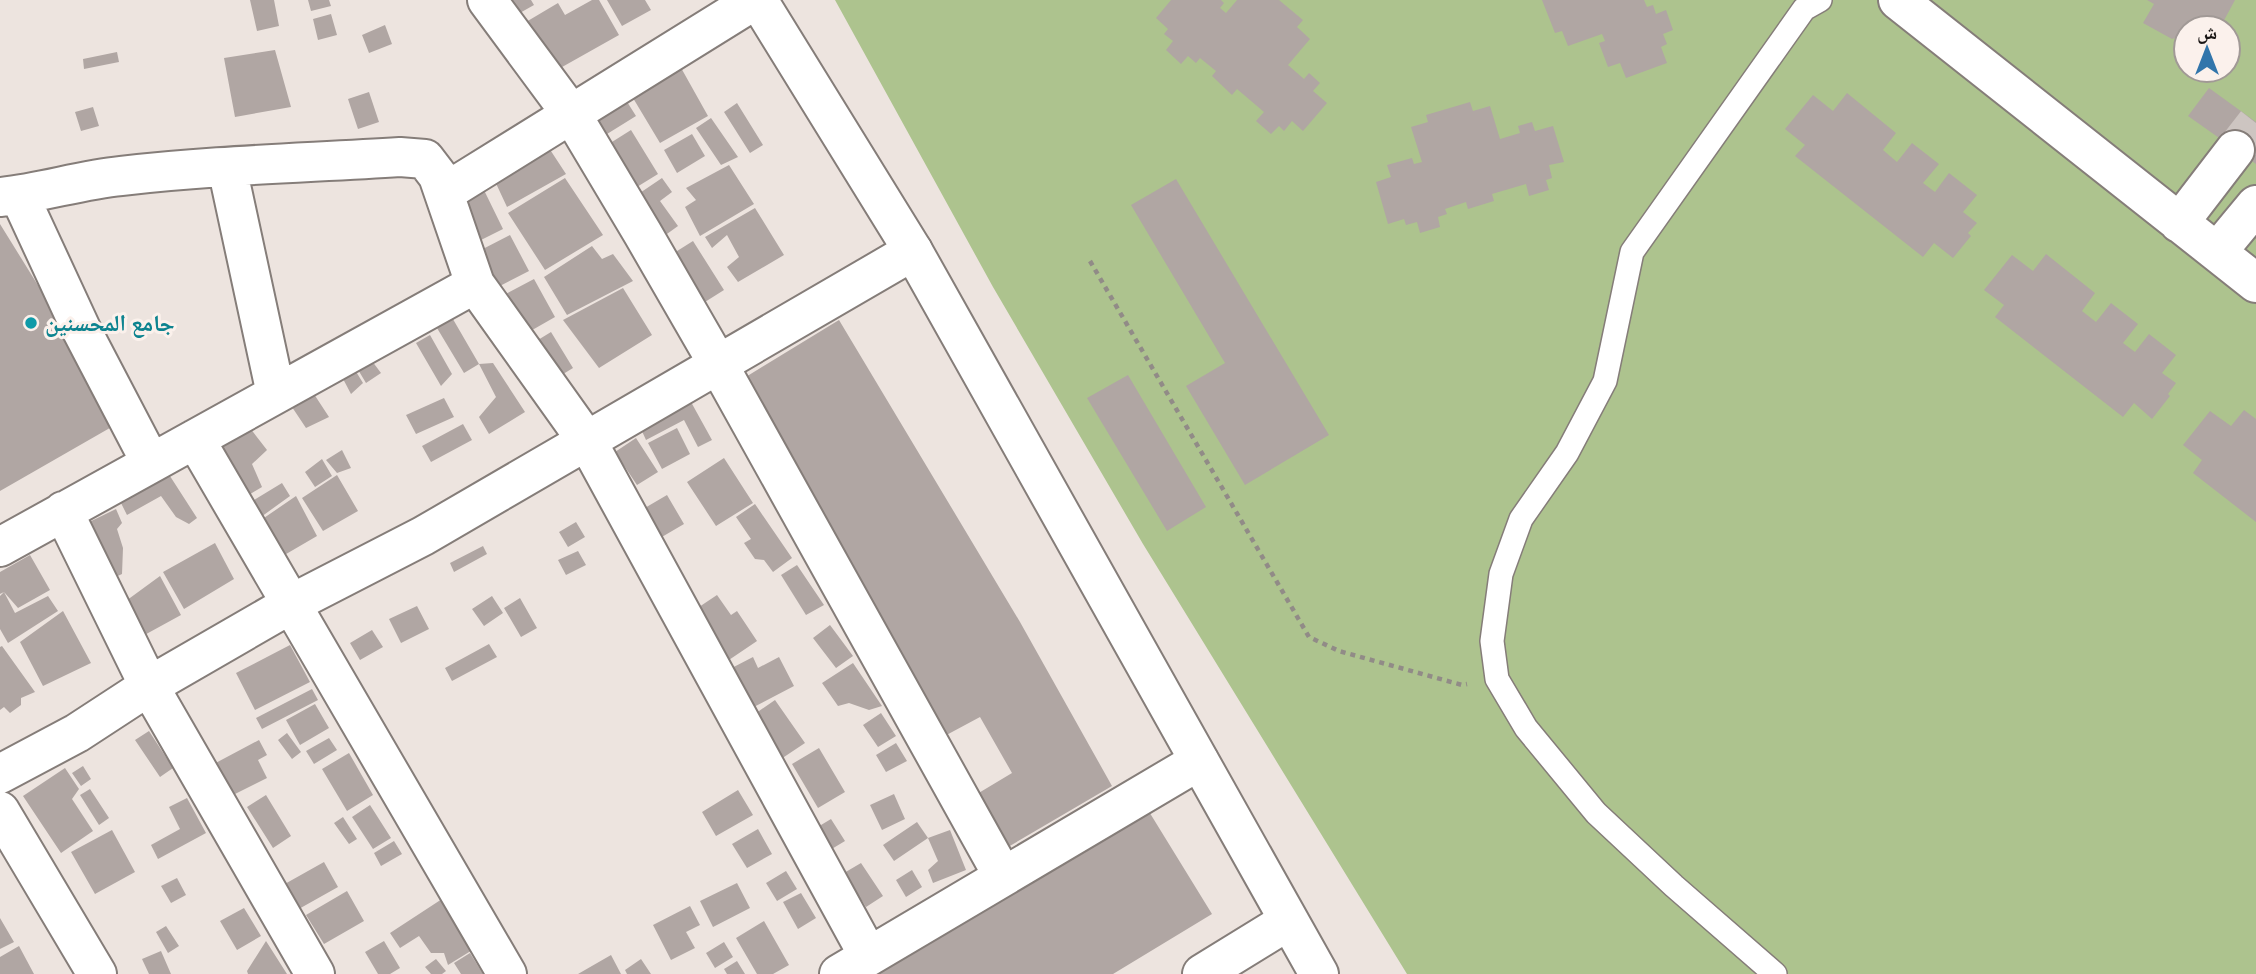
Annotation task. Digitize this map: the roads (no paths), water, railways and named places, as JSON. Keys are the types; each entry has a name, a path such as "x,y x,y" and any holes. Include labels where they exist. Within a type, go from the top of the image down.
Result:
{"street":[{"path":"487,0 572,115 718,364 1003,876"},
{"path":"444,193 756,0 913,251 1319,974"},
{"path":"1899,0 2256,284"},
{"path":"2179,223 2235,150"},
{"path":"151,463 10,196 119,176 227,167 412,157 425,159 438,176 475,284 587,441 853,965 1199,761"},
{"path":"227,167 276,394"},
{"path":"2217,252 2256,205"},
{"path":"0,775 77,733 149,686 291,604 423,536 913,251"},
{"path":"0,547 475,284"},
{"path":"195,439 507,974"},
{"path":"63,511 149,686 315,974"},
{"path":"0,811 97,974"},
{"path":"1202,974 1288,921"}],"lane":[{"path":"1775,974 1674,886 1596,813 1525,728 1497,679 1493,641 1502,574 1521,519 1567,453 1605,381 1632,252 1804,9 1820,0"}],"tunnel":[{"path":"2235,150 2256,123"}],"place":[{"name":"جامع المحسنين","path":"31,323"}]}
